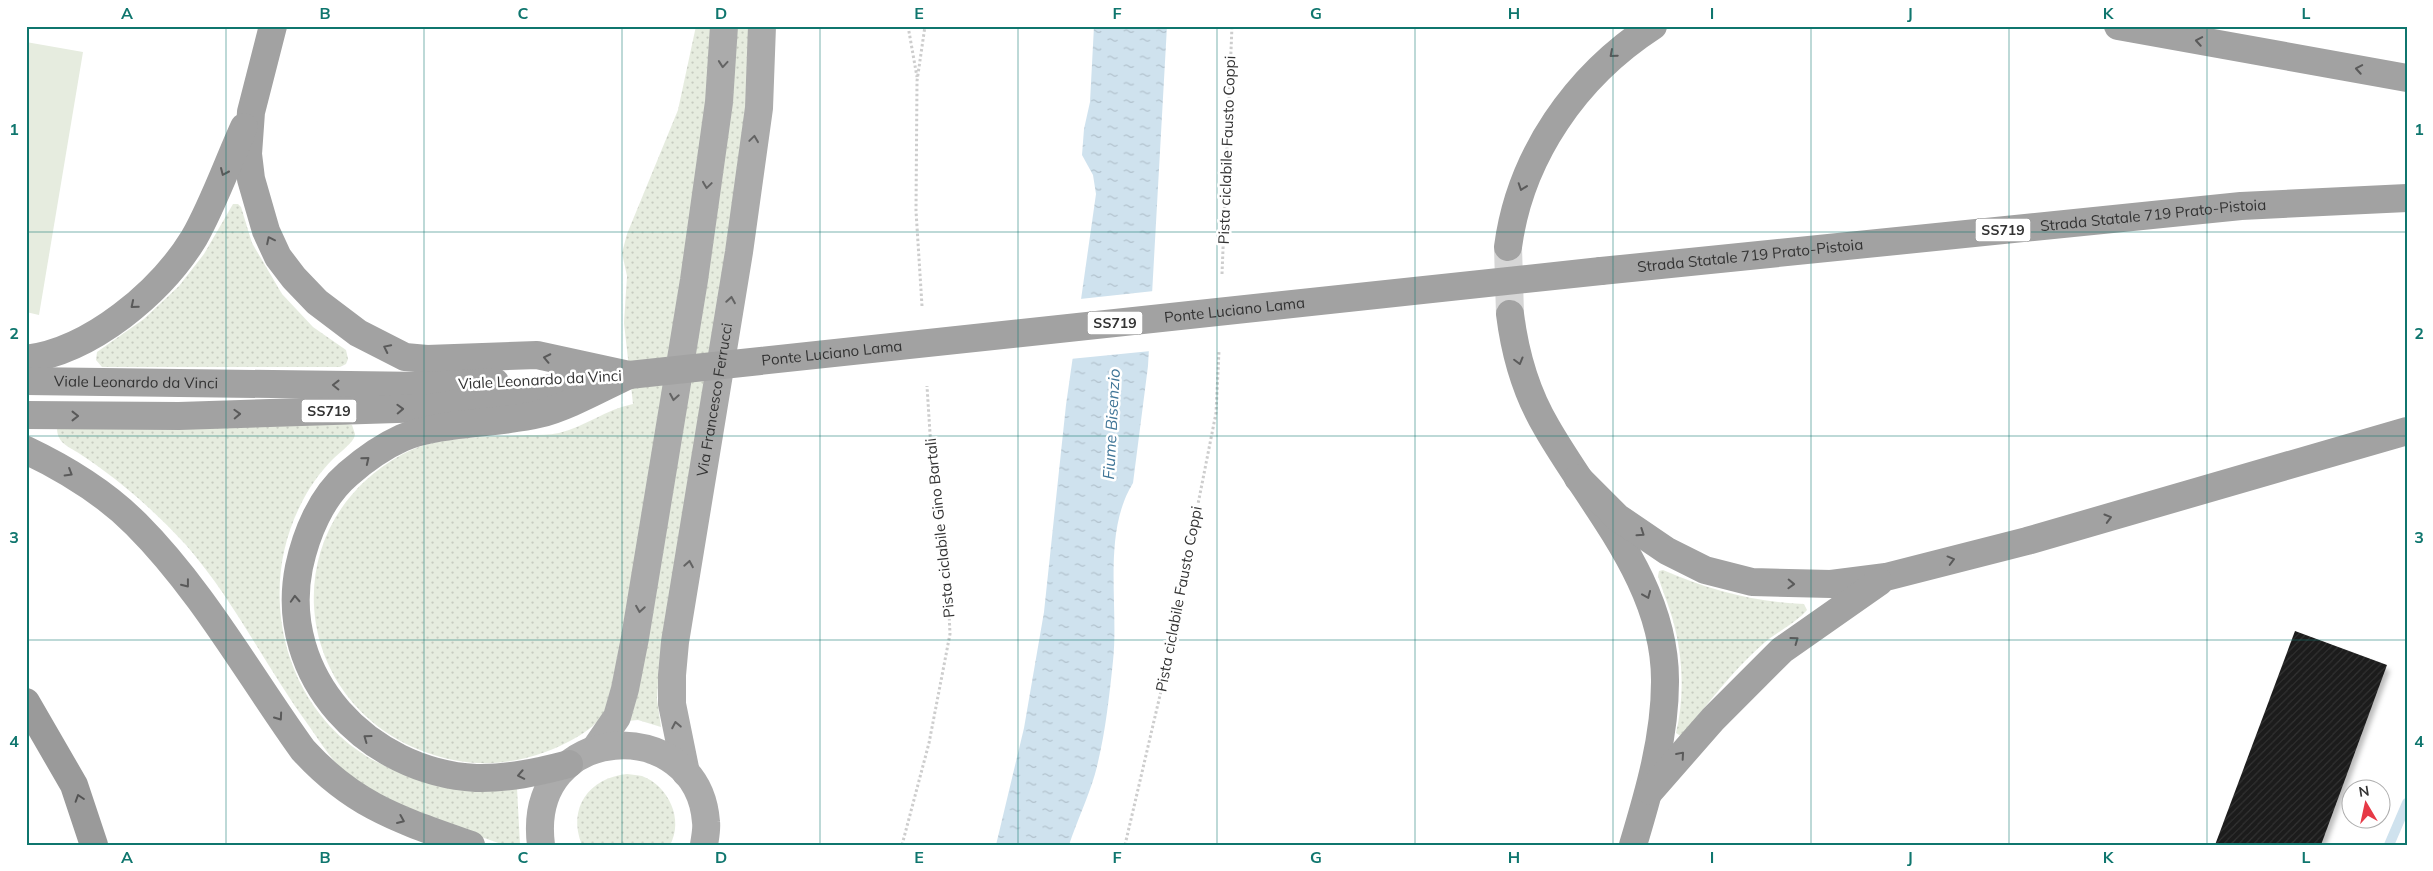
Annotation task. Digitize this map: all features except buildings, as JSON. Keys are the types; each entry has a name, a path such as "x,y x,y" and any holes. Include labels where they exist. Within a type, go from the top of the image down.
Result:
{"highway":[{"path":"273,26 251,112 248,154 251,179 266,231 278,256 294,278 317,302 358,333 405,357 427,359 537,356 629,375"},
{"path":"1508,248 1511,223 1523,183 1541,144 1565,107 1598,68 1626,44 1653,26"},
{"path":"2118,26 2407,78"},
{"path":"26,359 60,349 116,321 166,276 194,236 251,112"},
{"name":"Strada Statale 719 Prato-Pistoia","path":"1601,271 2241,206 2407,198"},
{"name":"Ponte Luciano Lama","path":"629,375 1601,271"},
{"path":"1510,314 1519,364 1529,392 1546,427 1621,543 1639,577 1652,609 1662,645 1666,680 1663,716 1649,792 1632,845"},
{"path":"568,764 510,777 475,778 444,773 409,762 384,750 353,728 329,702 303,649 296,618 295,590 310,529 324,503 346,476 375,452 403,437 429,430 521,419 543,413 629,375"},
{"name":"Viale Leonardo da Vinci","path":"26,381 425,386 629,375"},
{"name":"Viale Leonardo da Vinci","path":"26,415 178,416 429,408 629,375"},
{"path":"1578,478 1617,517 1667,551 1705,570 1752,582 1795,585 1831,584 1886,577 2027,541 2407,430"},
{"path":"26,450 71,473 103,495 136,524 187,584 293,736 322,770 341,787 384,812 471,845"},
{"path":"1649,792 1713,719 1782,650 1886,577"},
{"path":"26,702 74,785 94,845"}],"main road":[{"name":"Via Francesco Ferrucci","path":"595,748 617,717 625,689 635,638 694,280 719,102 724,26"},
{"name":"Via Francesco Ferrucci","path":"686,773 672,704 673,658 740,243 759,108 762,26"},
{"name":"Via Francesco Ferrucci","path":"541,845 538,826 542,803 552,781 568,764 595,748 620,744 644,747 667,757 686,773 700,796 706,822 704,845"}],"path":[{"path":"908,26 917,81"},
{"path":"922,306 916,211 917,81 925,26"},
{"name":"Pista ciclabile Fausto Coppi","path":"1222,274 1232,26"},
{"name":"Pista ciclabile Fausto Coppi","path":"1125,845 1161,691 1216,414 1219,351"},
{"name":"Pista ciclabile Gino Bartali","path":"902,845 929,743 950,634 947,568 931,449 927,386"}],"shaded area":[{"path":"696,26 714,26 710,101 615,691 603,714 588,730 570,741 541,754 505,762 478,763 451,760 425,752 380,728 346,694 324,655 314,611 317,567 332,524 360,486 401,455 415,448 431,443 463,438 559,433 623,406 633,404 624,323 627,276 622,253 627,234 678,110"},
{"path":"735,26 756,26 756,53 684,524 659,665 657,699 661,727 638,720 627,721"},
{"path":"26,42 83,52 39,315 26,312"},
{"path":"233,204 238,204 241,207 252,243 282,294 313,327 346,350 348,359 346,364 340,367 102,367 96,360 97,352 144,319 179,286 204,254"},
{"path":"352,425 355,434 354,438 323,469 303,500 287,541 280,577 281,614 288,650 301,684 320,714 346,741 377,762 416,778 517,788 520,845 504,845 404,808 366,788 343,771 293,704 235,611 186,545 134,495 106,472 63,443 57,433 57,428"},
{"path":"1663,570 1732,594 1767,601 1804,604 1807,610 1798,619 1764,643 1741,665 1681,736 1676,733 1682,690 1679,646 1672,617 1658,576 1659,571"},
{"path":"627,774 642,776 652,781 660,787 666,796 671,805 675,825 670,845 582,845 577,819 585,797 592,788 602,782"}],"water":[{"name":"Fiume Bisenzio","path":"1094,26 1167,26 1148,366 1133,483 1123,503 1115,547 1114,639 1110,689 1104,732 1095,774 1069,845 996,845 1024,728 1044,612 1066,405 1096,194 1093,175 1082,155 1084,129 1090,102"}],"pier":[{"path":"1154,291 1151,351 1070,359 1080,299"}],"waterway":[{"path":"2389,845 2407,803"}],"tunnel":[{"path":"1508,247 1510,314"}]}
